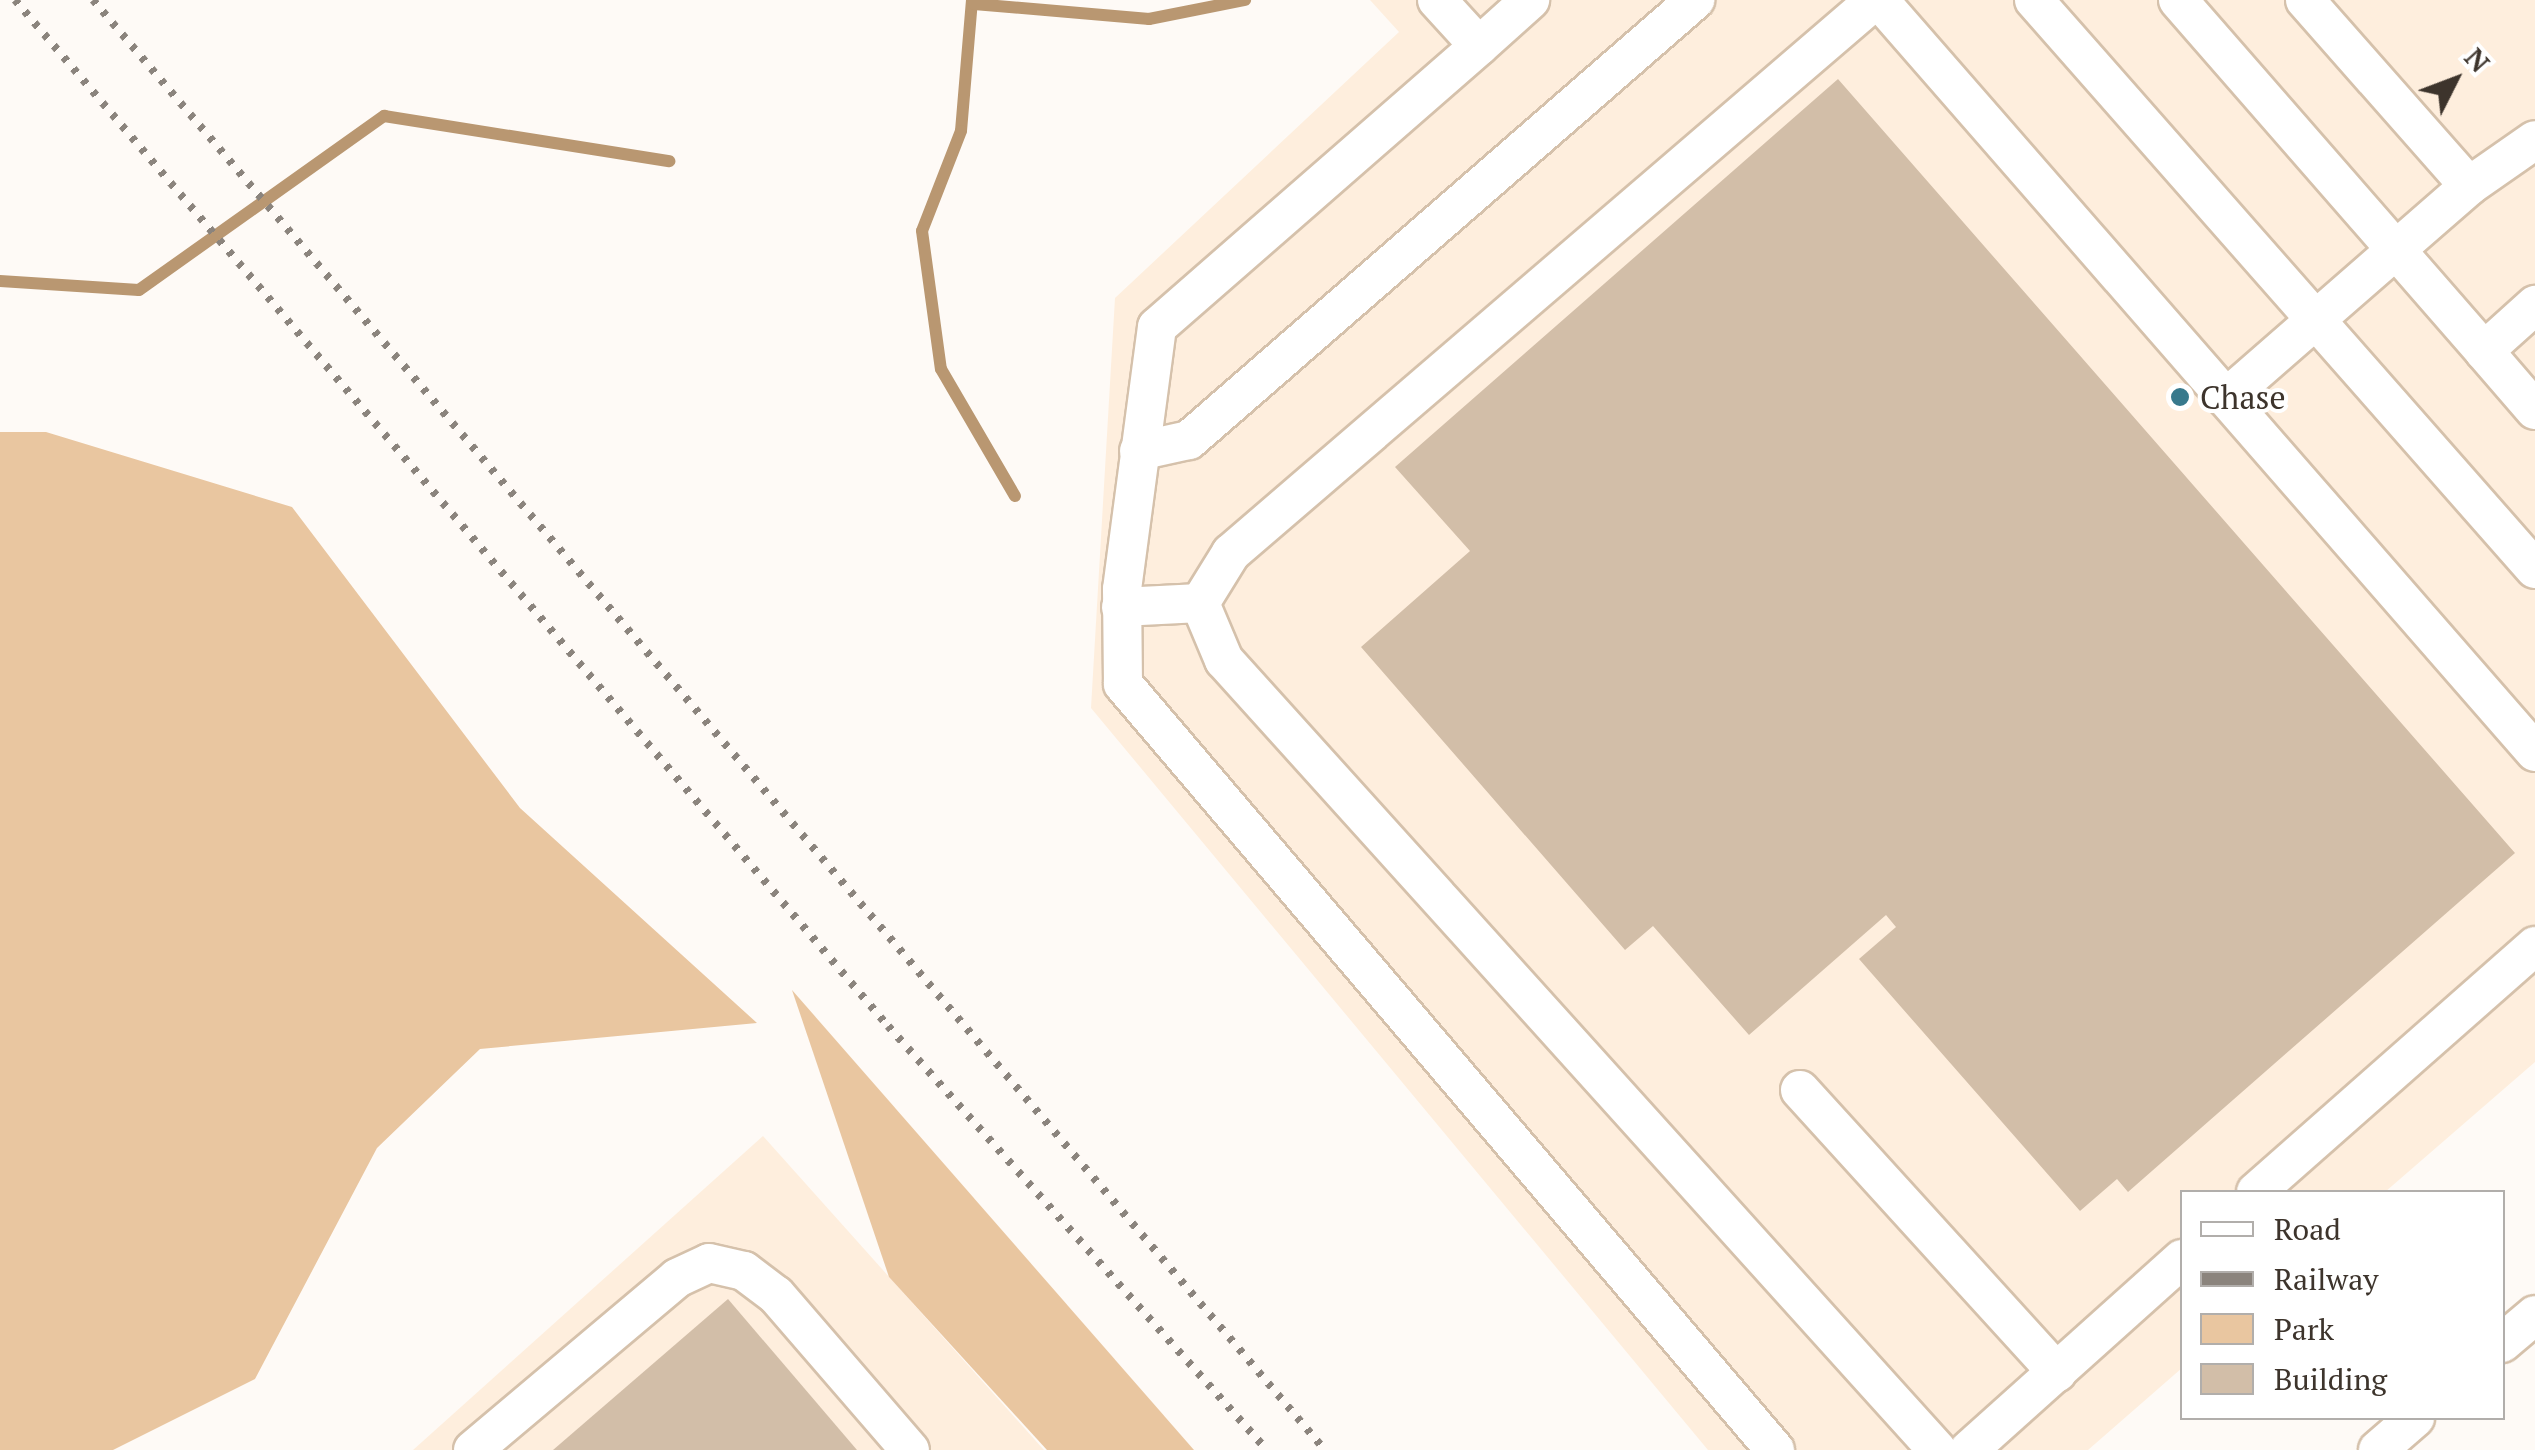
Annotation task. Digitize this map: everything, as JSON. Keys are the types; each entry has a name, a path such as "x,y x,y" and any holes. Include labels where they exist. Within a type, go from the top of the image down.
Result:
{"lane":[{"path":"1437,0 1479,46"},
{"path":"1530,0 1158,327 1139,450 1121,607 1119,664 1130,698 1776,1450"},
{"path":"1139,450 1189,440 1695,0"},
{"path":"1200,603 1231,553 1877,0 2535,752"},
{"path":"2034,0 2535,569"},
{"path":"2178,0 2535,410"},
{"path":"2305,0 2469,186"},
{"path":"2226,398 2469,186 2535,140"},
{"path":"2484,351 2535,305"},
{"path":"1121,607 1200,603"},
{"path":"1200,603 1224,660 1937,1450"},
{"path":"2258,1190 2535,946"},
{"path":"1800,1090 2057,1372"},
{"path":"1970,1450 2180,1261"},
{"path":"473,1450 677,1278 710,1263 744,1271 776,1294 910,1450"},
{"path":"2505,1340 2535,1315"},
{"path":"2378,1450 2414,1420"}],"shaded area":[{"path":"1370,0 2535,0 2535,1062 2387,1190 2180,1190 2180,1370 2088,1450 1708,1450 1091,708 1115,298 1399,32"},
{"path":"763,1136 1044,1450 413,1450"}],"green space":[{"path":"0,432 46,432 292,507 520,808 757,1023 480,1049 377,1148 255,1379 113,1450 0,1450"},
{"path":"792,990 1194,1450 1047,1450 889,1277"}],"building":[{"path":"1838,79 2515,853 2128,1192 2117,1179 2080,1211 1859,959 1896,927 1886,915 1749,1035 1653,926 1625,950 1361,647 1470,551 1395,467"},
{"path":"728,1299 857,1450 553,1450"}],"waterway":[{"path":"972,0 961,131 922,231 941,369 1015,496"},
{"path":"974,4 1149,19 1245,0"},
{"path":"0,281 139,290 384,116 669,161"}],"railway":[{"path":"15,0 888,1026 1267,1450"},
{"path":"93,0 1325,1450"}],"place":[{"name":"Chase","path":"2180,397"}]}
